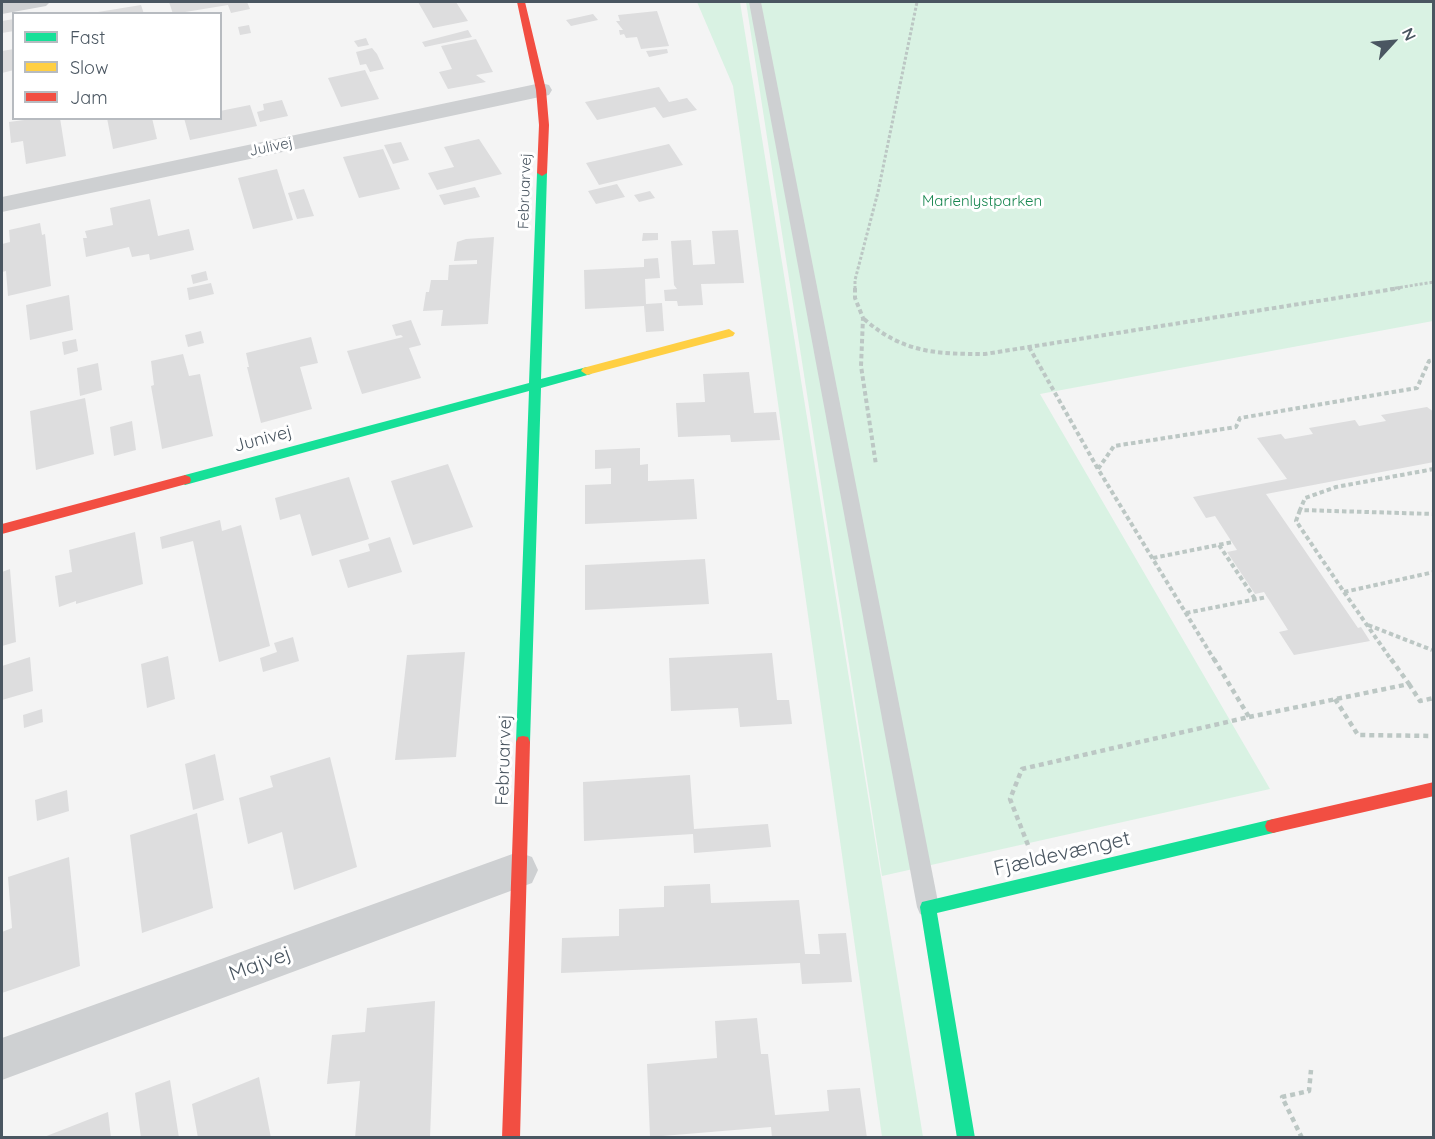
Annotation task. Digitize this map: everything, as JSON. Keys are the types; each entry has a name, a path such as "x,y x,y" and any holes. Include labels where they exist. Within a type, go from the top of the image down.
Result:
{"street":[{"path":"2,8 39,2"},
{"name":"Februarvej","path":"511,1137 544,125 541,90 521,2"},
{"name":"Julivej","path":"2,205 541,90"},
{"path":"534,384 729,333"},
{"name":"Junivej","path":"2,529 534,384"},
{"name":"Fjældevænget","path":"928,907 1434,789"},
{"name":"Majvej","path":"2,1059 518,870"},
{"path":"928,907 966,1137"}],"lane":[{"path":"755,2 928,907"}],"path":[{"path":"917,2 878,192 855,279 855,298 863,318 880,335 899,345 921,350 952,354 986,354 1434,282"},
{"path":"863,318 861,366 877,471"},
{"path":"1029,347 1098,469 1249,717"},
{"path":"1098,469 1114,446 1236,427 1240,418 1417,388 1429,361 1434,360"},
{"path":"1434,469 1336,487 1305,498 1296,521 1420,701 1434,698"},
{"path":"1300,510 1434,514"},
{"path":"1153,558 1233,542"},
{"path":"1219,545 1255,599"},
{"path":"1344,592 1434,572"},
{"path":"1186,613 1267,597"},
{"path":"1367,624 1433,651"},
{"path":"1042,880 1010,799 1022,769 1249,717 1409,684"},
{"path":"1335,699 1358,735 1434,736"},
{"path":"1302,1137 1282,1098 1309,1091 1311,1071"}],"green space":[{"path":"697,2 740,2 923,1137 882,1137 733,86"},
{"name":"Marienlystparken","path":"746,2 1433,2 1433,321 1040,394 1270,789 882,876"}],"building":[{"path":"169,2 247,2 250,9 231,13 228,5 172,12"},
{"path":"418,2 456,2 468,21 433,28"},
{"path":"141,5 143,12 98,12"},
{"path":"657,11 669,46 641,49 637,37 626,38 624,34 620,35 619,30 623,30 616,21 620,21 618,15"},
{"path":"593,14 598,20 571,26 566,20"},
{"path":"12,19 12,31 2,33 2,21"},
{"path":"249,25 251,33 240,35 238,27"},
{"path":"468,30 472,37 425,47 422,42"},
{"path":"366,38 369,45 358,47 354,41"},
{"path":"476,39 493,72 476,75 486,82 448,89 439,72 452,69 441,46"},
{"path":"372,48 384,69 370,72 366,64 360,65 356,52"},
{"path":"12,49 12,70 2,73 2,51"},
{"path":"667,49 668,53 649,57 646,51"},
{"path":"365,70 379,99 341,107 328,78"},
{"path":"659,87 669,102 687,98 697,110 663,118 655,107 597,120 585,102"},
{"path":"282,100 288,116 260,122 257,112 264,110 263,104"},
{"path":"250,105 257,126 190,140 185,120 222,120 222,111"},
{"path":"60,120 66,156 26,164 23,141 11,143 9,122"},
{"path":"107,120 152,120 157,139 113,149"},
{"path":"479,139 502,174 437,190 428,173 454,167 444,147"},
{"path":"401,142 409,160 393,164 384,145"},
{"path":"669,144 683,165 599,185 586,163"},
{"path":"383,149 400,189 359,198 343,157"},
{"path":"277,169 293,220 253,229 238,178"},
{"path":"617,184 625,197 596,204 588,191"},
{"path":"475,187 480,197 444,205 439,195"},
{"path":"304,189 314,216 297,219 288,193"},
{"path":"650,191 655,198 639,202 634,195"},
{"path":"150,199 158,236 189,229 194,250 150,260 149,254 132,257 129,247 86,257 83,238 87,238 85,231 113,225 110,208"},
{"path":"40,223 42,235 45,234 51,286 8,296 6,271 2,272 2,244 10,242 9,230"},
{"path":"738,230 744,283 701,284 703,305 678,306 677,301 665,301 664,290 677,289 674,285 671,241 691,240 693,265 715,264 712,231"},
{"path":"643,233 658,233 658,240 642,241"},
{"path":"494,237 488,324 441,326 443,310 423,311 426,292 429,292 431,280 448,280 449,265 477,264 477,260 454,261 457,242"},
{"path":"658,258 660,278 645,279 646,304 662,303 664,331 646,332 644,306 585,309 584,270 644,267 644,259"},
{"path":"206,271 208,280 193,284 191,275"},
{"path":"211,283 214,294 189,300 187,288"},
{"path":"69,295 73,330 30,340 26,305"},
{"path":"411,320 421,345 409,348 421,378 362,394 347,351 403,337 396,336 392,325"},
{"path":"201,331 204,343 188,347 185,335"},
{"path":"311,337 318,363 300,367 312,409 261,423 247,367 249,367 246,353"},
{"path":"76,339 78,351 64,355 62,342"},
{"path":"183,354 189,376 200,374 213,436 162,449 151,386 154,385 151,361"},
{"path":"98,363 102,390 80,396 77,368"},
{"path":"749,372 754,413 776,412 780,440 731,442 730,435 678,437 676,403 705,402 703,374"},
{"path":"85,398 94,454 36,470 30,411"},
{"path":"1427,407 1434,412 1434,462 1266,494 1358,628 1361,627 1370,641 1294,655 1279,632 1288,630 1264,592 1255,594 1227,552 1237,550 1215,516 1206,518 1193,497 1287,479 1257,438 1281,434 1285,439 1313,434 1309,428 1355,420 1359,426 1386,421 1381,415"},
{"path":"132,421 136,450 114,456 110,427"},
{"path":"640,448 640,465 648,464 648,481 694,479 697,519 585,524 585,485 611,484 611,468 595,469 595,450"},
{"path":"448,464 473,527 413,545 391,481"},
{"path":"349,477 369,539 312,556 300,514 280,520 275,498"},
{"path":"220,520 222,531 241,525 270,646 219,662 193,541 162,549 160,537"},
{"path":"135,532 143,584 59,607 55,576 72,572 69,550"},
{"path":"390,537 402,572 348,588 339,560 370,551 368,544"},
{"path":"705,559 709,604 585,610 585,565"},
{"path":"10,569 16,642 2,646 2,572"},
{"path":"293,637 299,661 263,672 260,658 277,652 274,643"},
{"path":"465,652 456,757 395,760 407,655"},
{"path":"772,653 777,700 789,700 792,724 740,727 738,708 671,711 669,658"},
{"path":"168,656 175,699 147,708 141,664"},
{"path":"30,657 33,691 2,700 2,666"},
{"path":"42,709 43,722 24,728 23,715"},
{"path":"215,754 224,800 193,810 185,764"},
{"path":"330,757 357,867 294,890 282,832 248,844 239,798 273,787 270,776"},
{"path":"690,775 694,829 768,824 771,847 694,853 693,834 584,841 583,782"},
{"path":"67,790 69,811 37,821 35,800"},
{"path":"197,813 213,908 142,933 130,835"},
{"path":"69,857 80,966 2,993 2,932 12,928 8,877"},
{"path":"710,884 711,903 799,900 805,954 820,954 818,934 846,933 852,982 802,984 800,963 561,973 562,938 619,936 619,909 664,907 664,886"},
{"path":"435,1001 430,1138 355,1138 360,1081 327,1084 332,1035 365,1032 367,1008"},
{"path":"757,1018 761,1054 768,1054 775,1115 829,1111 827,1090 860,1088 867,1138 772,1138 771,1127 650,1137 647,1064 717,1058 715,1021"},
{"path":"259,1077 271,1138 198,1138 192,1104"},
{"path":"170,1080 179,1138 141,1138 135,1093"},
{"path":"108,1112 111,1138 44,1138 44,1137"}],"traffic: fast":[{"path":"523,742 542,173"},
{"path":"185,480 587,371"},
{"path":"966,1138 928,907 1273,826"}],"traffic: slow":[{"path":"587,371 729,333"}],"traffic: jam":[{"path":"521,2 541,90 544,125 542,173"},
{"path":"2,529 185,480"},
{"path":"511,1138 523,742"},
{"path":"1273,826 1434,789"}]}
